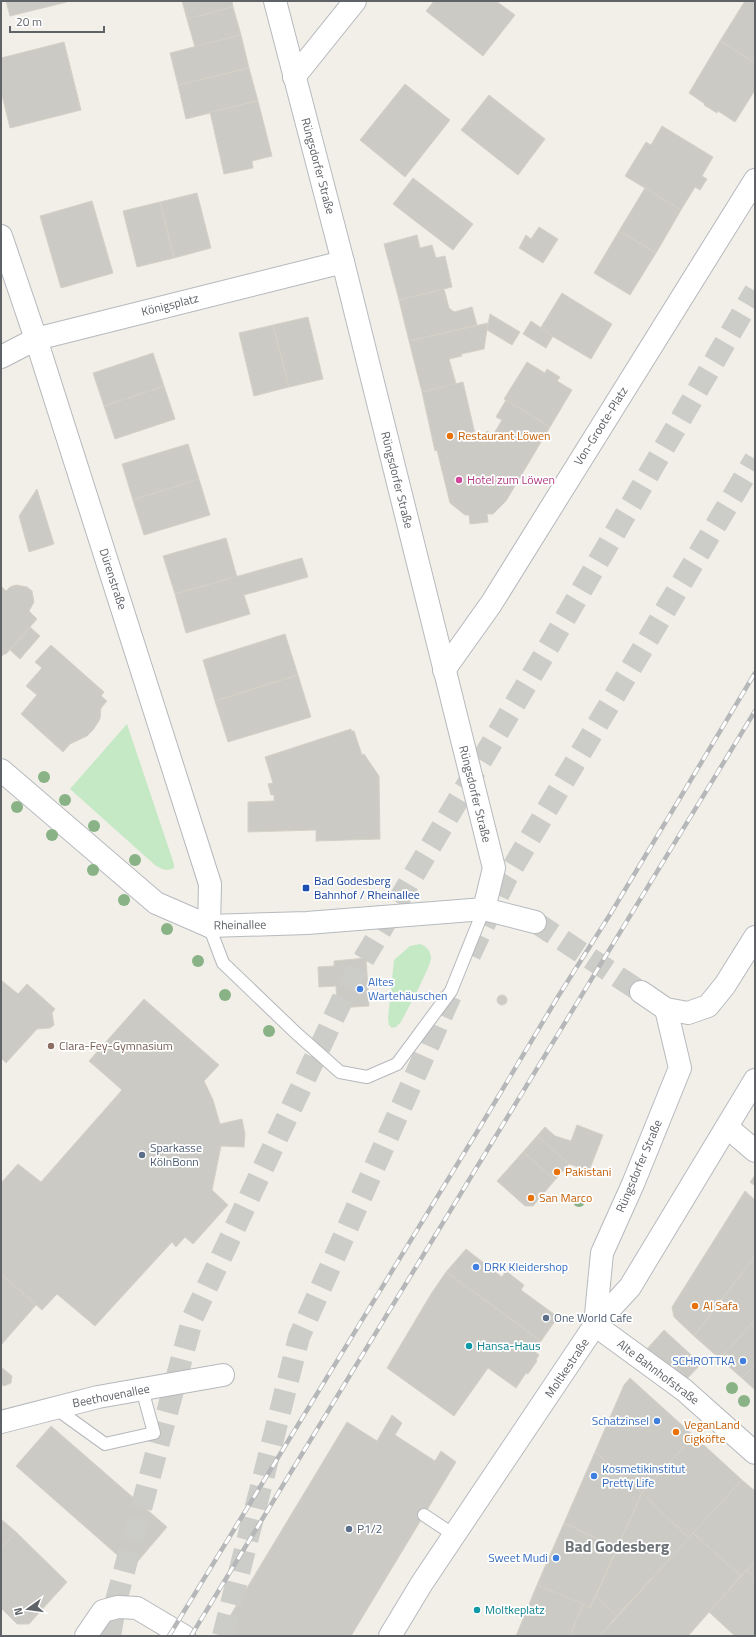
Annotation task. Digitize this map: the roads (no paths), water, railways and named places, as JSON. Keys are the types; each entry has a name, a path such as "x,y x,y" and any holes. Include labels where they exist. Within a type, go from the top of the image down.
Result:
{"street":[{"name":"Rüngsdorfer Straße","path":"276,1 294,77 343,262 494,868 484,909"},
{"path":"294,77 355,1"},
{"name":"Von-Groote-Platz","path":"444,670 491,604 755,180"},
{"name":"Dürenstraße","path":"1,236 36,339 210,884 209,926"},
{"name":"Königsplatz","path":"1,357 36,339 343,262"},
{"name":"Rheinallee","path":"1,770 156,903 209,926 307,923 484,909"},
{"path":"484,909 535,922"},
{"path":"641,992 666,1009 688,1013 708,1006 725,984 755,937"},
{"name":"Rüngsdorfer Straße","path":"595,1325 602,1253 633,1184 680,1068 666,1009"},
{"name":"Moltkestraße","path":"390,1636 422,1583 595,1325 630,1287 755,1080"},
{"path":"727,1127 755,1151"},
{"name":"Alte Bahnhofstraße","path":"595,1325 684,1390 755,1453"},
{"name":"Beethovenallee","path":"1,1422 98,1396 223,1375"},
{"path":"86,1636 103,1611 118,1607 137,1608 184,1636"}],"lane":[{"path":"209,926 223,963 296,1033 340,1072 367,1077 397,1064 451,991 484,909"},
{"path":"55,1408 106,1444 154,1433 142,1389"},
{"path":"424,1515 454,1535"}],"tunnel":[{"path":"110,1636 116,1601 193,1317 352,979 548,648 755,291"},
{"path":"470,955 507,877 755,459"},
{"path":"535,922 641,992"},
{"path":"223,1636 299,1337 455,986"}],"railway":[{"path":"169,1636 559,995 611,913 755,673"},
{"path":"191,1636 755,711"}],"place":[{"name":"Restaurant Löwen","path":"450,436"},
{"name":"Hotel zum Löwen","path":"459,480"},
{"name":"Bad Godesberg Bahnhof / Rheinallee","path":"306,888"},
{"name":"Altes Wartehäuschen","path":"360,989"},
{"name":"Clara-Fey-Gymnasium","path":"51,1046"},
{"name":"Sparkasse KölnBonn","path":"142,1155"},
{"name":"Pakistani","path":"557,1172"},
{"name":"San Marco","path":"531,1198"},
{"name":"DRK Kleidershop","path":"476,1267"},
{"name":"Al Safa","path":"695,1306"},
{"name":"One World Cafe","path":"546,1318"},
{"name":"Hansa-Haus","path":"469,1346"},
{"name":"SCHROTTKA","path":"743,1361"},
{"name":"Schatzinsel","path":"657,1421"},
{"name":"VeganLand Cigköfte","path":"676,1432"},
{"name":"Kosmetikinstitut Pretty Life","path":"594,1476"},
{"name":"P1/2","path":"349,1529"},
{"name":"Sweet Mudi","path":"556,1558"},
{"name":"Moltkeplatz","path":"477,1610"}],"district":[{"name":"Bad Godesberg","path":"617,1546"}]}
